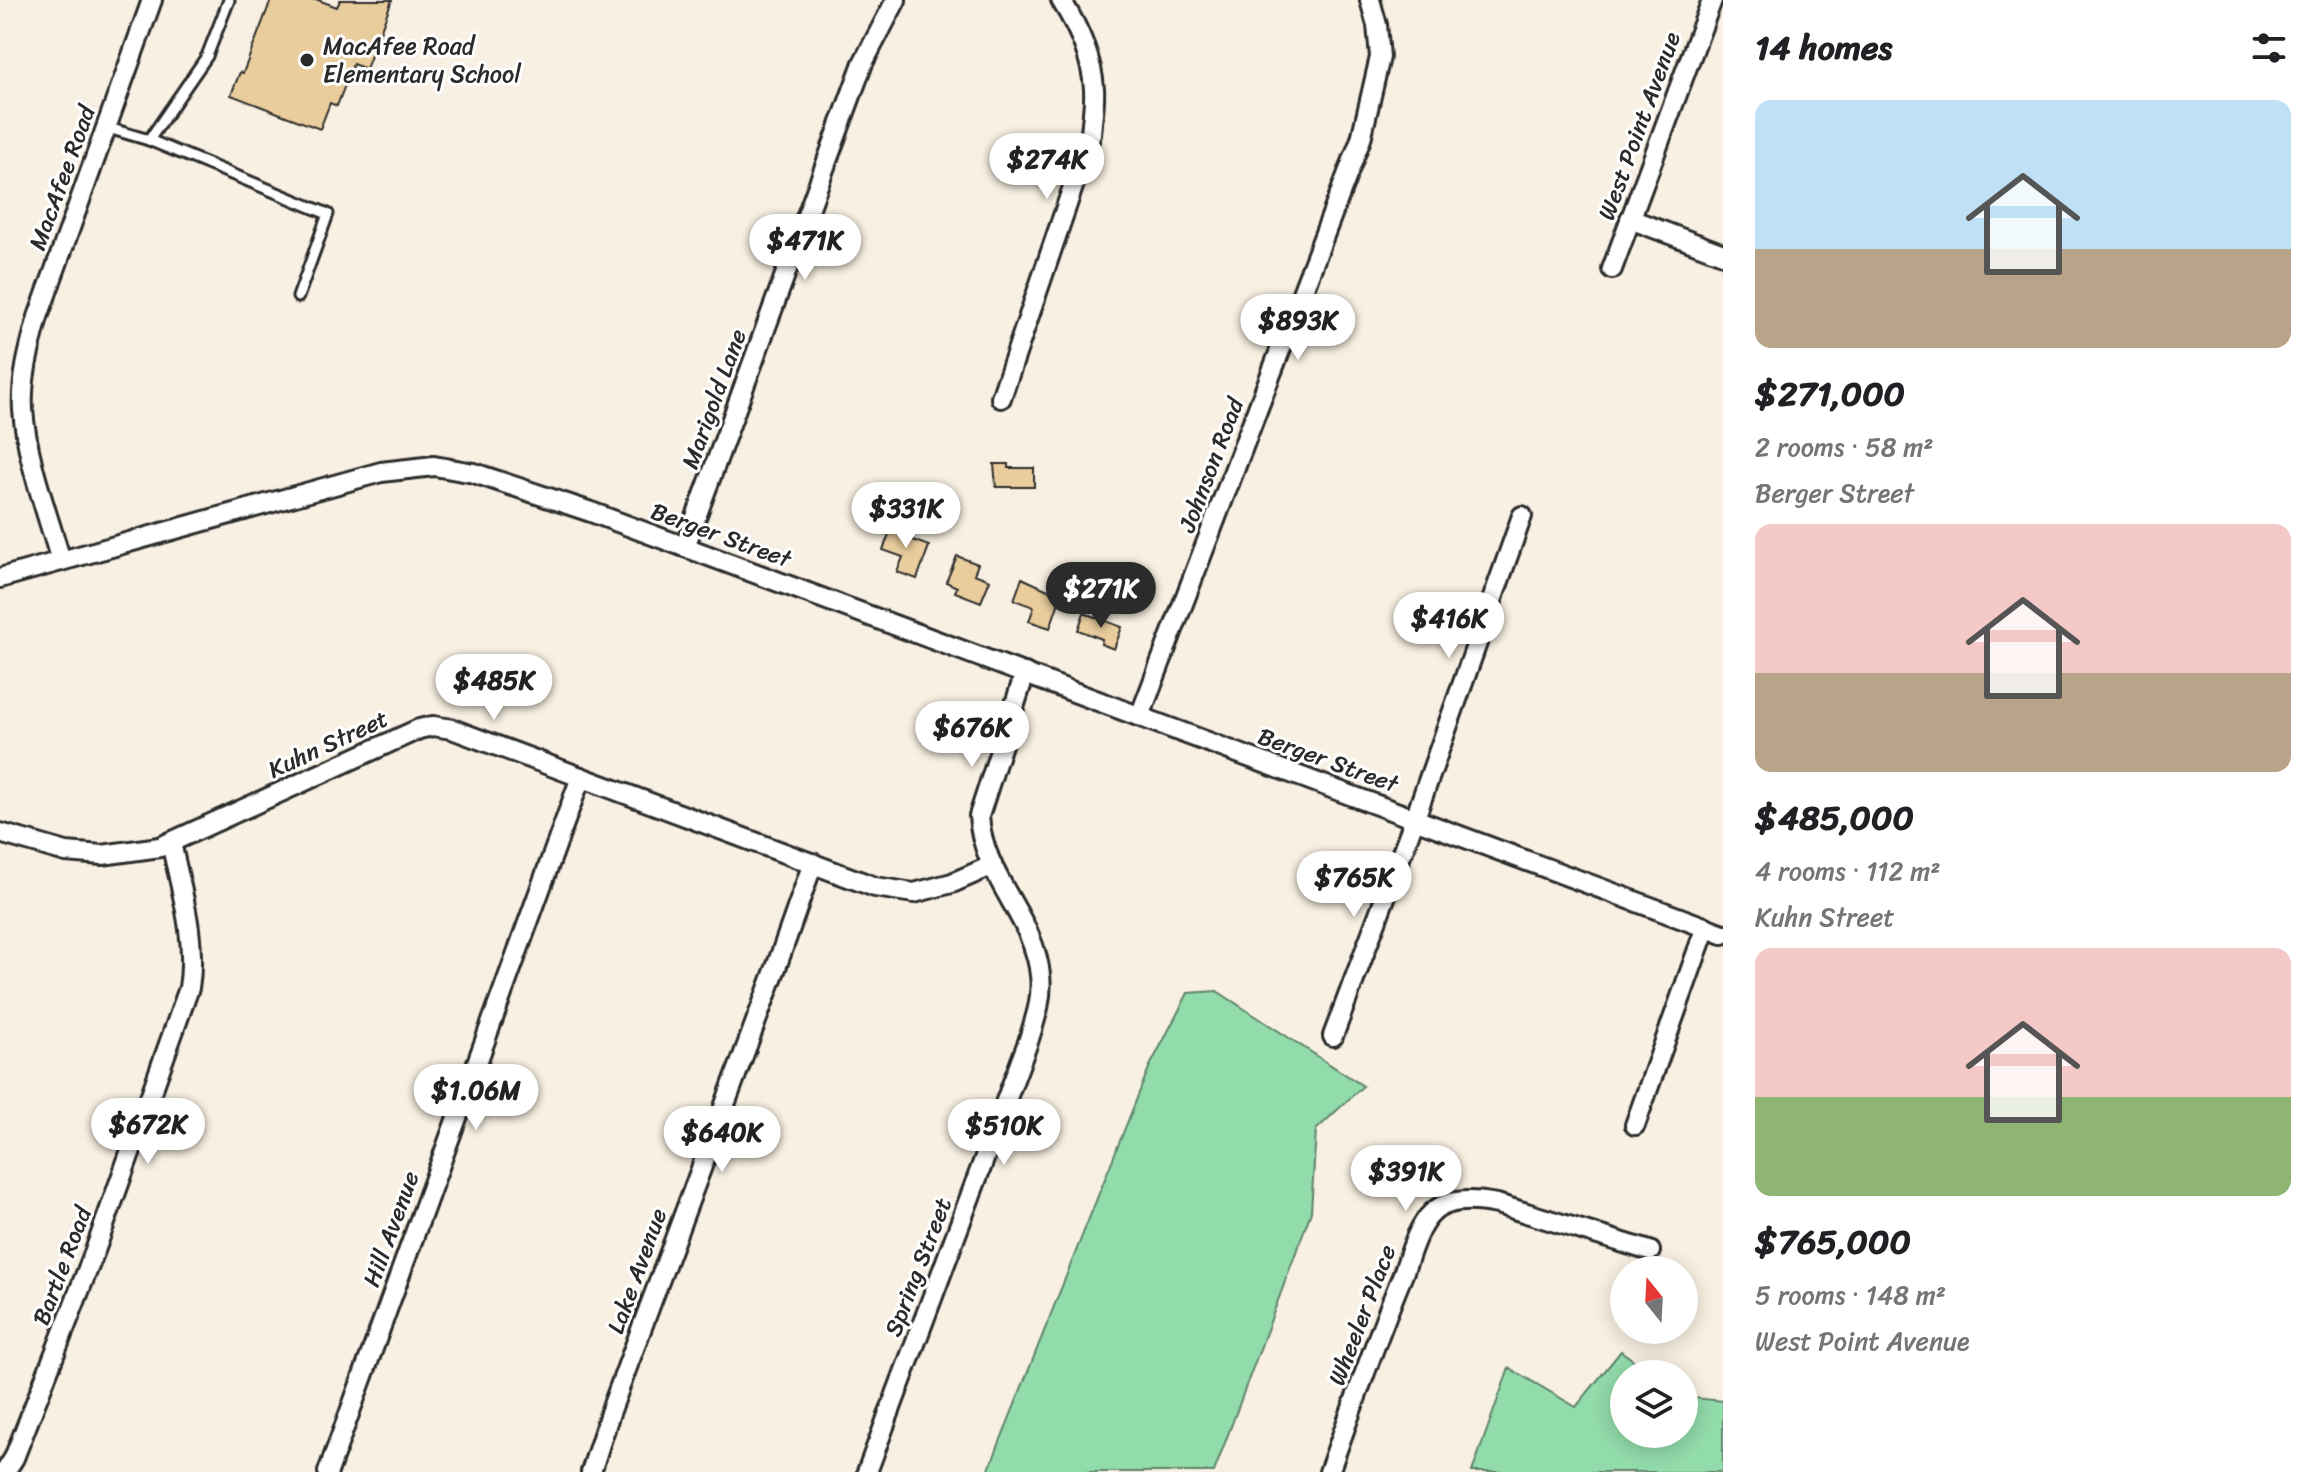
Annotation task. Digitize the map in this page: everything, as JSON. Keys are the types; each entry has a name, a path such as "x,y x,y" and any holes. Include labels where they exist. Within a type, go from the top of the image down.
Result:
{"street":[{"name":"MacAfee Road","path":"61,561 29,450 23,408 25,367 38,317 152,0"},
{"name":"Marigold Lane","path":"685,547 863,63 896,0"},
{"path":"1001,398 1091,134 1095,91 1089,61 1076,23 1061,0"},
{"name":"Johnson Road","path":"1140,716 1361,139 1380,57 1377,25 1370,0"},
{"name":"West Point Avenue","path":"1612,269 1712,0"},
{"path":"1630,219 1723,254"},
{"name":"Berger Street","path":"0,578 381,472 434,466 474,473 685,547 1714,930"},
{"path":"1333,1036 1415,818 1522,516"},
{"name":"Spring Street","path":"867,1472 1037,1011 1040,974 1030,936 991,866 981,839 979,816 1025,673"},
{"name":"Kuhn Street","path":"0,833 66,852 102,855 160,847 419,729 433,726 452,729 875,887 914,893 952,883 991,866"},
{"name":"Hill Avenue","path":"328,1472 581,777"},
{"name":"Bartle Road","path":"5,1472 14,1458 96,1248 189,988 193,964 190,936 171,842"},
{"name":"Lake Avenue","path":"591,1472 813,863"},
{"path":"1635,1125 1714,930"},
{"name":"Wheeler Place","path":"1329,1472 1377,1337 1414,1246 1433,1211 1451,1203 1475,1200 1497,1204 1650,1251"}],"lane":[{"path":"149,140 207,56 229,0"},
{"path":"105,127 149,140 328,214 298,297"}],"green space":[{"path":"1217,991 1363,1086 1316,1130 1311,1212 1214,1472 988,1472 1149,1068 1188,993"},
{"path":"1621,1351 1633,1360 1614,1360"},
{"path":"1610,1365 1610,1448 1698,1448 1698,1398 1723,1401 1723,1472 1472,1472 1509,1368 1576,1407"}],"building":[{"path":"271,0 318,0 337,7 340,0 392,0 366,69 353,64 337,106 330,103 320,129 231,95 240,72 243,73"},
{"path":"994,464 1008,464 1008,468 1034,468 1034,487 996,487"},
{"path":"894,521 911,527 907,538 929,546 917,579 897,572 903,557 883,550"},
{"path":"957,556 978,564 974,574 990,580 981,602 955,592 957,587 946,582"},
{"path":"1022,578 1061,596 1050,628 1029,621 1034,607 1014,600"},
{"path":"1084,613 1122,627 1114,649 1101,644 1102,639 1078,630"}],"place":[{"name":"MacAfee Road Elementary School","path":"307,60"}]}
